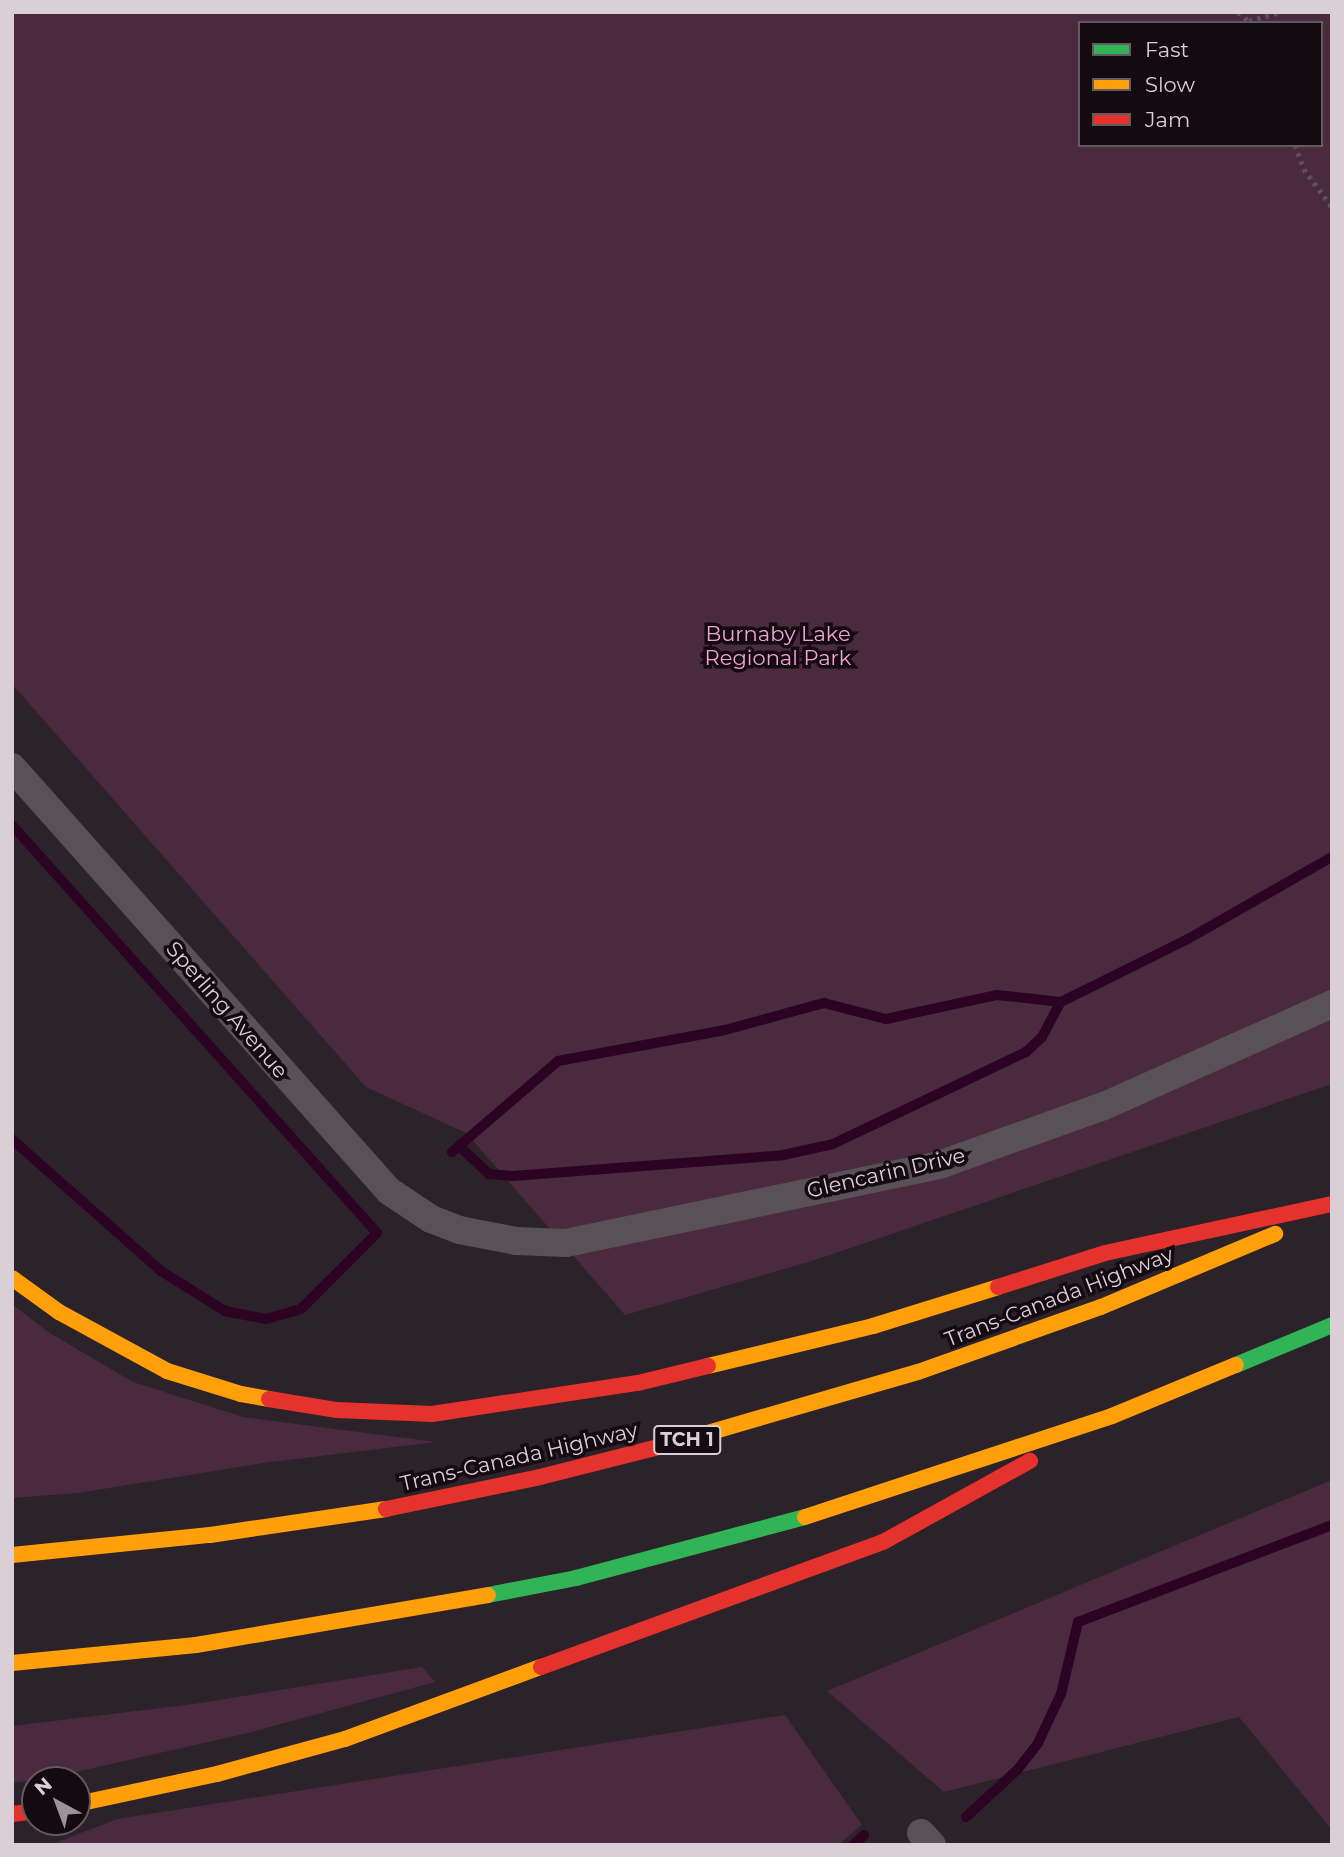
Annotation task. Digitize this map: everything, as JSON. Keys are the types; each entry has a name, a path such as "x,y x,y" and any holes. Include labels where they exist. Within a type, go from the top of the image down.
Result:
{"highway":[{"path":"12,1278 59,1312 167,1371 241,1394 337,1410 432,1414 638,1383 873,1326 1105,1253 1332,1204"},
{"name":"Trans-Canada Highway","path":"12,1555 210,1535 393,1507 540,1477 726,1430 918,1372 1101,1307 1332,1210"},
{"path":"12,1663 196,1645 386,1615 576,1578 774,1527 1112,1416 1332,1325"},
{"path":"91,1801 218,1774 345,1739 883,1542 1112,1416"}],"street":[{"name":"Sperling Avenue","path":"12,767 389,1191 431,1219 459,1230"},
{"name":"Glencarin Drive","path":"459,1230 516,1241 566,1243 939,1165 1104,1106 1332,1004"}],"path":[{"path":"1253,21 1281,12"},
{"path":"1296,147 1304,169 1332,207"}],"green space":[{"name":"Burnaby Lake Regional Park","path":"12,12 1332,12 1332,1084 815,1260 625,1315 466,1133 366,1087 12,684"},
{"path":"12,1304 48,1332 133,1382 243,1417 436,1442 263,1463 78,1493 12,1498"},
{"path":"1332,1480 1332,1830 1239,1717 944,1792 827,1691"},
{"path":"422,1667 435,1682 248,1733 91,1769 91,1766 21,1766 21,1782 12,1783 12,1726 194,1704"},
{"path":"785,1715 862,1825 838,1845 50,1845 73,1836 91,1836 91,1829 117,1819"}],"waterway":[{"path":"12,825 377,1233 301,1309 266,1319 225,1311 161,1271 12,1139"},
{"path":"452,1152 558,1061 725,1030 824,1003 886,1019 997,995 1061,1002 1188,939 1332,857"},
{"path":"459,1146 489,1174 513,1176 783,1155 833,1144 1026,1052 1042,1037 1061,1002"},
{"path":"966,1817 1018,1769 1038,1743 1061,1694 1078,1622 1332,1525"},
{"path":"853,1845 864,1835"}],"traffic: fast":[{"path":"1236,1365 1332,1325"},
{"path":"488,1595 576,1578 805,1517"}],"traffic: slow":[{"path":"670,1444 918,1372 1101,1307 1275,1234"},
{"path":"12,1278 59,1312 167,1371 241,1394 269,1399"},
{"path":"708,1366 873,1326 998,1287"},
{"path":"805,1517 1112,1416 1236,1365"},
{"path":"12,1555 210,1535 386,1509"},
{"path":"12,1663 196,1645 488,1595"},
{"path":"91,1801 217,1774 345,1739 541,1667"}],"traffic: jam":[{"path":"998,1287 1105,1253 1332,1204"},
{"path":"269,1399 337,1410 432,1414 638,1383 708,1366"},
{"path":"386,1509 540,1477 670,1444"},
{"path":"541,1667 883,1542 1030,1461"},
{"path":"12,1814 21,1813"}]}
